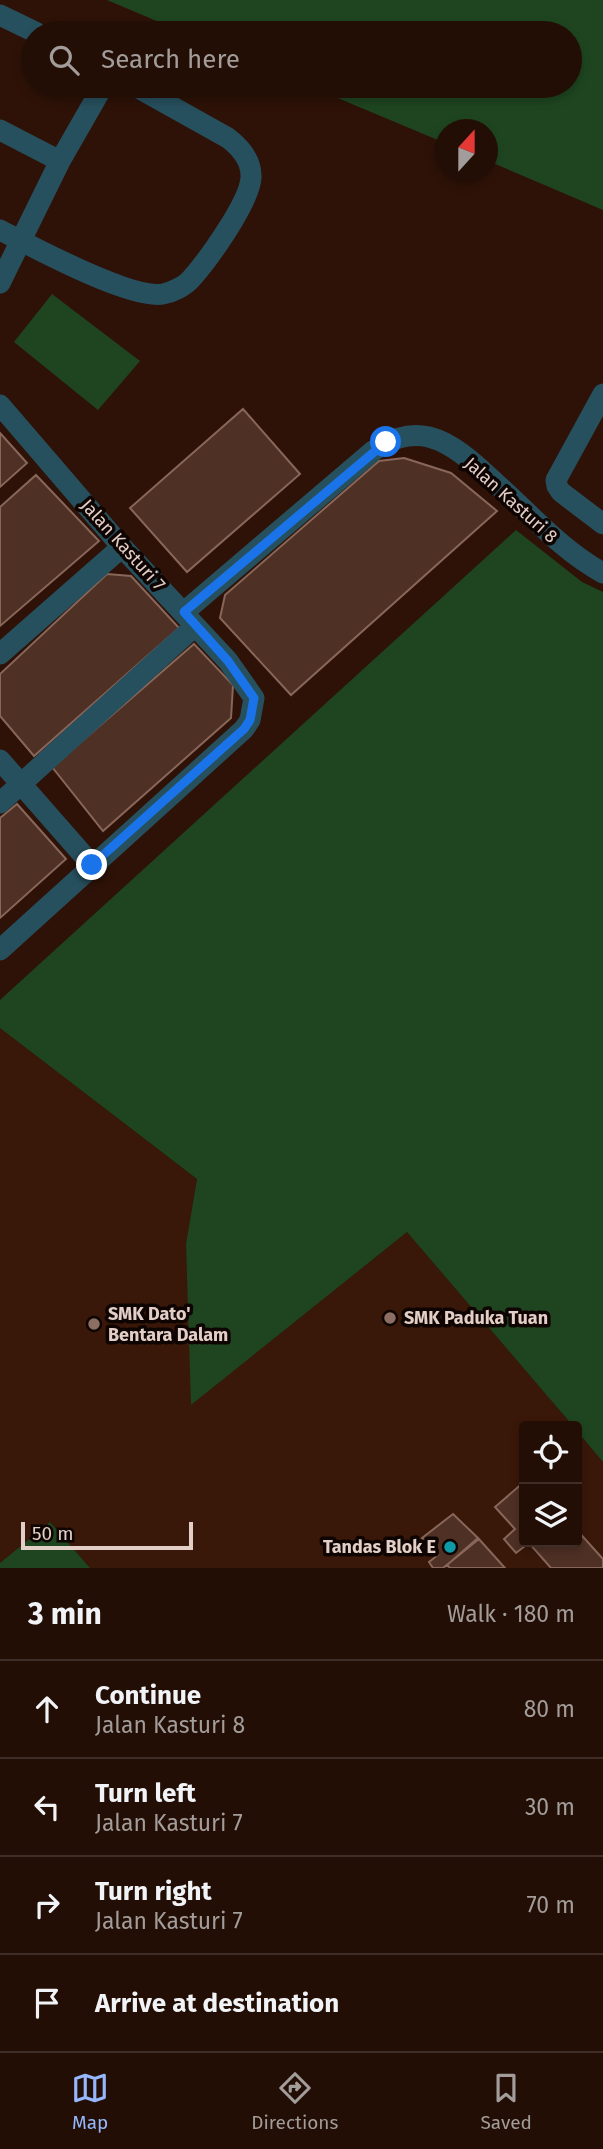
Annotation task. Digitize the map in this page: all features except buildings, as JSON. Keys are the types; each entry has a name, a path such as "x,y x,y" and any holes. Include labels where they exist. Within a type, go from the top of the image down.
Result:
{"street":[{"path":"0,15 21,25"},
{"path":"0,283 60,161 96,98"},
{"path":"0,230 121,288 145,295 164,294 190,281 243,205 251,176 247,158 238,146 156,98"},
{"path":"0,130 60,161"},
{"path":"603,394 556,480 561,492 603,524"},
{"name":"Jalan Kasturi 7","path":"0,405 122,547 228,661 254,698 250,720 244,729 0,950"},
{"name":"Jalan Kasturi 8","path":"0,803 190,619 373,451 400,437 429,437 474,463 567,550 603,573"},
{"path":"0,654 122,547"},
{"path":"0,760 92,865"}],"shaded area":[{"path":"0,1028 197,1179 186,1244 192,1404 407,1232 569,1421 519,1421 519,1547 582,1547 582,1437 603,1462 603,1568 90,1568 50,1522 0,1563"}],"green space":[{"path":"107,0 603,0 603,210 498,165 498,119 435,119 435,139 338,98 582,98 582,21 157,21"},
{"path":"52,294 140,361 98,410 14,342"},
{"path":"516,530 582,582 603,592 603,1462 582,1437 582,1421 569,1421 407,1232 191,1405 186,1244 197,1179 0,1028 0,1000"},
{"path":"50,1522 90,1568 0,1568 0,1563"}],"place":[{"name":"SMK Paduka Tuan","path":"390,1318"},
{"name":"SMK Dato' Bentara Dalam","path":"94,1324"},
{"name":"Tandas Blok E","path":"450,1547"}],"route":[{"path":"92,865 244,729 250,720 254,698 228,661 184,612 386,442"}]}
